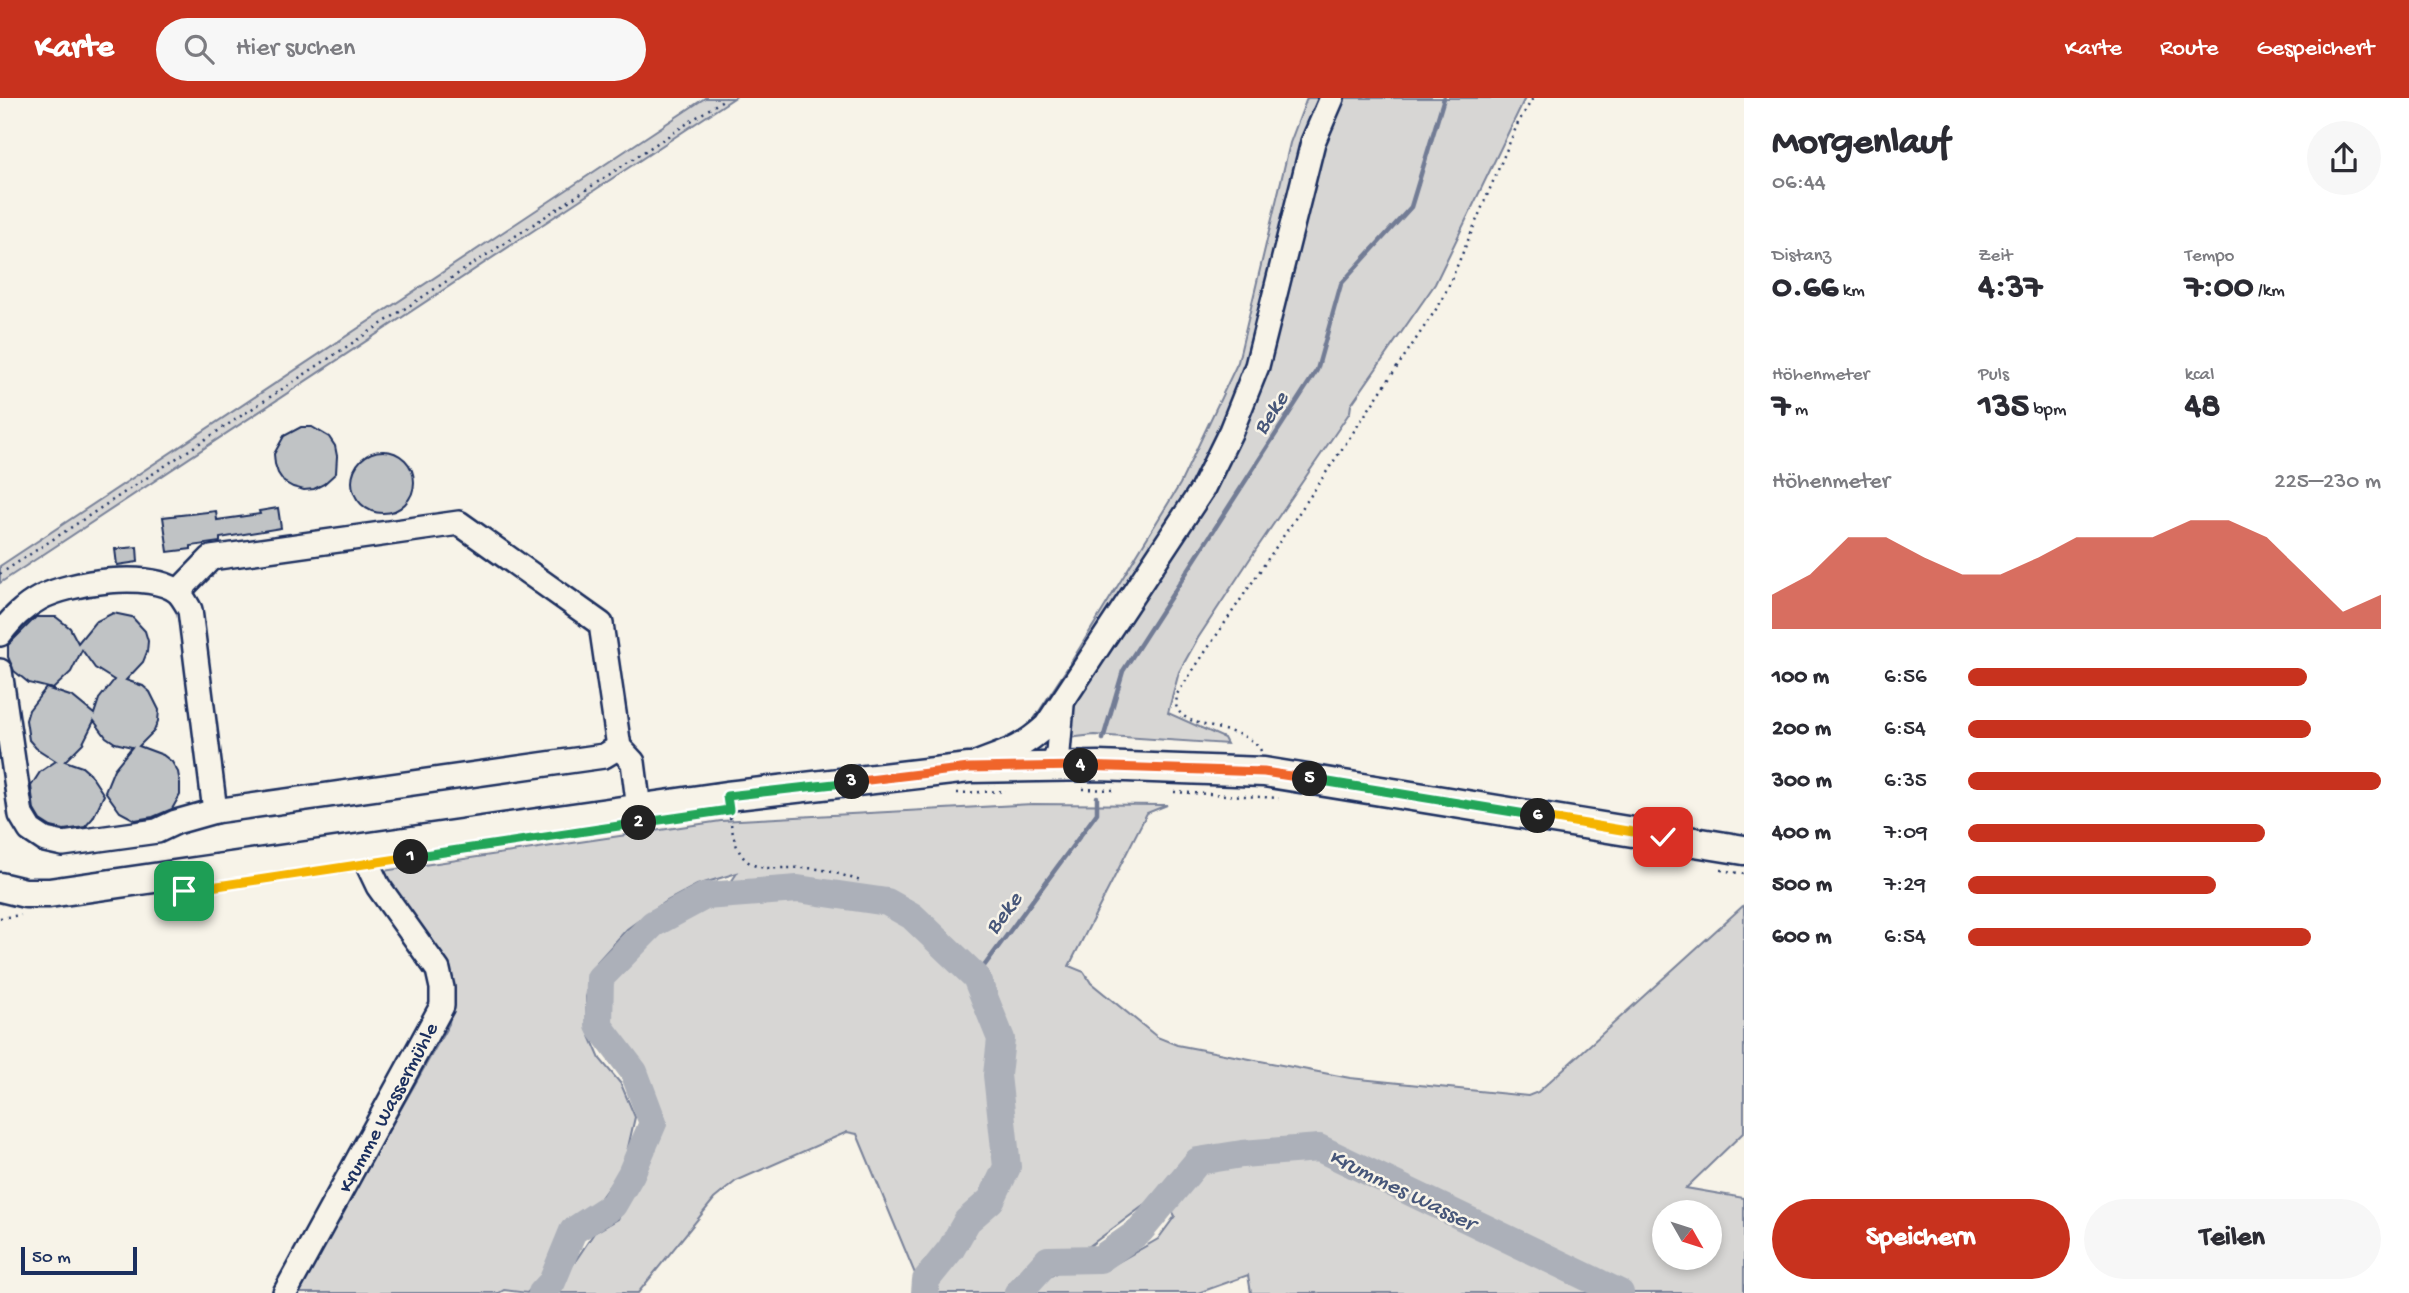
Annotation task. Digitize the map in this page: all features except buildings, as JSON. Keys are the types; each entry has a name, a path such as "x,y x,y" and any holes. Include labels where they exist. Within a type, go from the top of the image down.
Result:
{"main road":[{"path":"0,887 25,894 49,893 727,796 969,768 1052,766 1264,772 1744,850"}],"street":[{"path":"1052,766 1046,752 1062,705 1202,489 1231,431 1257,366 1314,142 1332,98"},
{"path":"178,592 211,558 459,523 601,624 619,747 633,762 639,809"},
{"path":"0,634 15,614 42,597 80,584 123,579 160,584 178,592 190,610 215,811"},
{"path":"0,671 21,815 30,830 45,840 64,844 158,831 176,822 215,811 604,756 619,747"},
{"path":"1054,727 1075,752 1098,766"},
{"path":"969,768 1018,748 1054,727"},
{"name":"Krumme Wassermühle","path":"285,1293 442,1006 438,970 378,886 368,863 366,846"}],"path":[{"path":"0,574 726,98"},
{"path":"1262,762 1261,748 1251,738 1190,719 1180,712 1177,694 1443,299 1518,123 1532,98"},
{"path":"1075,789 1124,790"},
{"path":"953,793 1008,790"},
{"path":"1172,792 1278,798"},
{"path":"727,796 731,825 741,854 749,864 765,869 819,869 861,881"},
{"path":"0,918 27,914"}],"shaded area":[{"path":"705,98 734,98 0,583 0,566"},
{"path":"1307,98 1525,98 1435,284 1351,405 1350,412 1257,548 1179,672 1168,713 1224,738 1227,744 1094,735 989,747 1012,739 1032,722 1180,484 1238,362 1290,143"},
{"path":"1033,804 1167,805 1147,813 1069,966 1084,972 1091,983 1157,1037 1177,1045 1350,1078 1528,1096 1538,1092 1744,905 1744,1132 1686,1188 1744,1198 1744,1293 1251,1293 1248,1275 1198,1293 1032,1293 1036,1286 1062,1269 1106,1269 1158,1239 1175,1216 1162,1192 1084,1250 1051,1251 1017,1275 1009,1293 923,1293 857,1134 847,1132 736,1181 714,1199 638,1293 554,1293 594,1233 618,1219 658,1142 659,1121 642,1070 610,1024 608,984 653,935 695,907 719,900 737,873 697,885 663,903 627,929 597,962 586,997 587,1029 600,1059 621,1084 635,1117 624,1165 600,1199 577,1215 565,1234 553,1264 527,1293 504,1290 499,1293 294,1293 304,1280 449,1024 452,993 391,894 383,871 721,821"}],"waterway":[{"name":"Beke","path":"1103,739 1123,671 1317,370 1341,284 1411,207 1444,98"},
{"name":"Beke","path":"976,977 1097,813 1097,797"},
{"name":"Krummes Wasser","path":"542,1293 552,1282 573,1231 613,1205 631,1174 653,1123 634,1072 599,1026 600,978 653,924 705,896 798,889 887,902 912,916 976,977 1001,1039 997,1075 1007,1167 991,1200 967,1221 951,1249 926,1280 925,1293"},
{"name":"Krummes Wasser","path":"1018,1293 1048,1260 1100,1259 1140,1231 1198,1161 1242,1154 1319,1148 1620,1293"}],"route":[{"path":"184,891 729,810 727,796 969,768 1098,766 1264,772 1663,837"}]}
